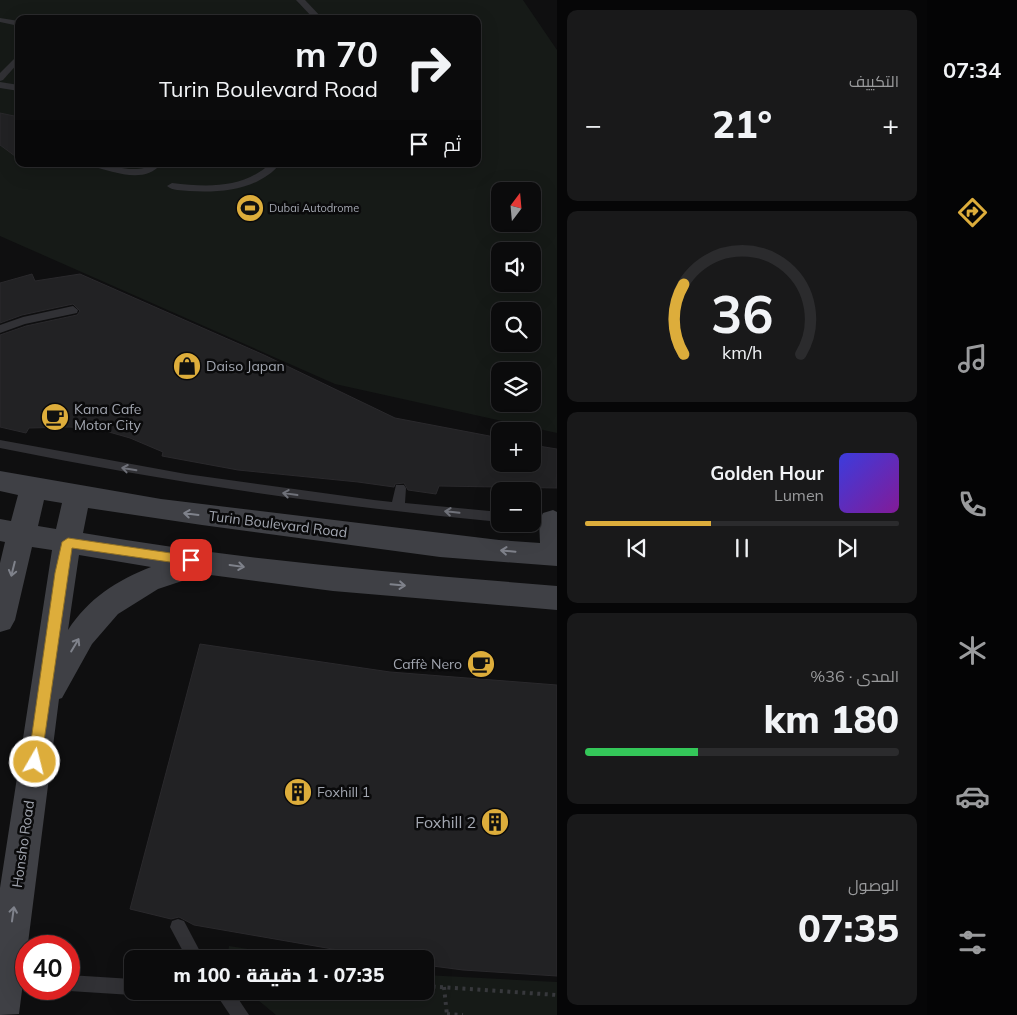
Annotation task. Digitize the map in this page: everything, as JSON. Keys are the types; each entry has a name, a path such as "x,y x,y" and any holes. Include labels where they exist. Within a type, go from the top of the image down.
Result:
{"main road":[{"name":"Turin Boulevard Road","path":"0,481 77,496 166,510 438,544 555,555"},
{"path":"0,620 11,532 33,488"},
{"name":"Honsho Road","path":"0,1014 11,980 43,703 61,573 77,496"},
{"path":"547,520 555,555"},
{"path":"11,532 143,555 333,579 557,598"},
{"path":"43,703 86,628 107,605 134,587 159,575 206,562"}],"lane":[{"path":"300,0 316,15"},
{"path":"0,20 15,23"},
{"path":"0,78 15,61"},
{"path":"0,85 15,87"},
{"path":"112,167 142,172 152,170 154,167"},
{"path":"172,186 195,189 219,188 240,184 258,176 271,167"},
{"path":"0,329 24,321 73,310"},
{"path":"0,444 107,466 254,490 491,516"},
{"path":"398,506 400,488"},
{"path":"178,927 191,950"},
{"path":"80,984 124,986"},
{"path":"229,1000 241,1015"}],"path":[{"path":"434,986 557,995"},
{"path":"444,987 447,1014 463,1015"}],"shaded area":[{"name":"Dubai Autodrome","path":"0,0 523,0 557,50 557,433 541,429 541,422 507,422 335,384 0,236"},
{"path":"229,946 255,950 228,950"},
{"path":"434,975 557,982 557,1015 276,1015 258,1000 434,1000"}],"building":[{"path":"0,113 15,116 15,156 0,145"},
{"path":"32,274 35,281 80,274 264,355 395,418 491,436 491,472 541,472 541,446 557,449 557,488 541,488 541,482 491,482 491,487 439,486 436,494 408,490 404,483 395,484 394,487 238,470 162,456 163,452 130,438 102,430 70,427 29,428 26,433 0,427 0,335 26,326 77,315 80,311 73,304 22,315 0,323 0,283"},
{"name":"Foxhill 1","path":"200,644 390,672 557,685 557,976 434,966 434,950 337,950 194,925 179,917 171,919 130,909"}],"place":[{"name":"Dubai Autodrome","path":"250,208"},
{"name":"Daiso Japan","path":"187,366"},
{"name":"Kana Cafe Motor City","path":"55,417"},
{"name":"Caffè Nero","path":"481,664"},
{"name":"Foxhill 1","path":"298,792"},
{"name":"Foxhill 2","path":"495,822"}],"route":[{"path":"35,762 61,573 68,542 143,555 191,560"}]}
